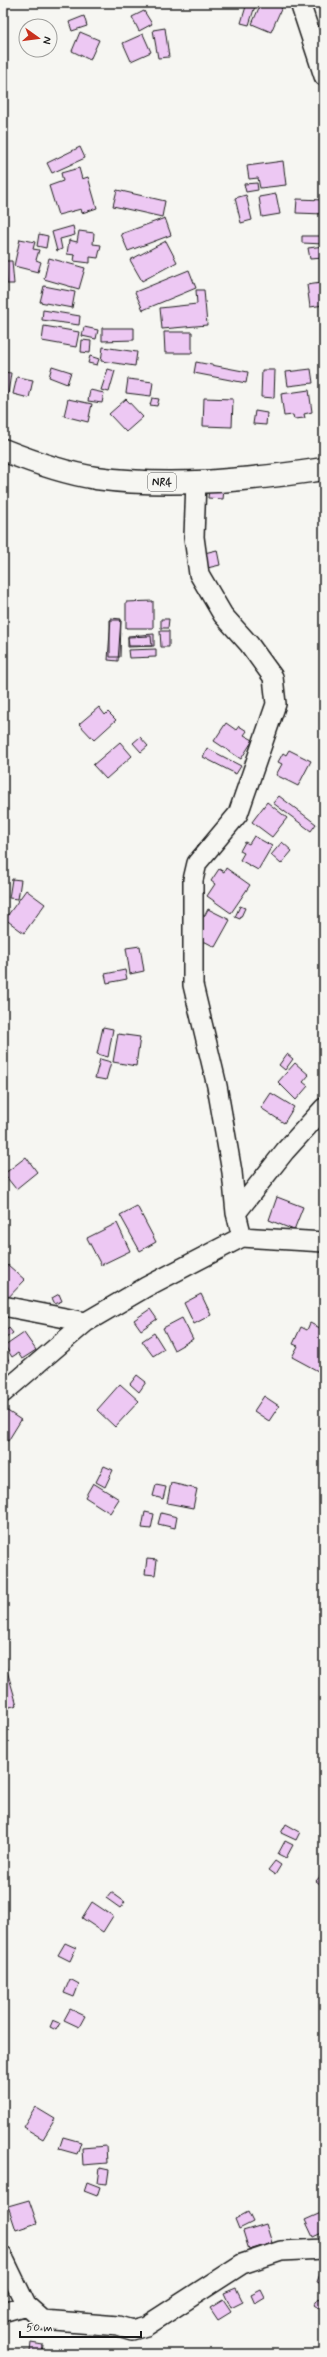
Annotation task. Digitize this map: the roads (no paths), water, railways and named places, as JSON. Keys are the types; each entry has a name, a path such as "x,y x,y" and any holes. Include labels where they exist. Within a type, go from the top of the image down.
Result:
{"highway":[{"name":"NR4","path":"3,450 37,464 96,478 158,482 276,476 324,469"}],"street":[{"path":"300,3 324,76"},
{"path":"196,481 194,537 199,574 223,615 249,644 273,677 276,704 238,814 197,863 193,880 193,985 217,1086 232,1172 236,1213 242,1237"},
{"path":"236,1213 285,1151 324,1108"},
{"path":"3,1393 86,1322 146,1287 242,1237 324,1242"},
{"path":"3,1306 86,1322"},
{"path":"3,2257 26,2305 43,2320 118,2326 132,2330 146,2326 242,2264 281,2251 324,2249"},
{"path":"3,2312 26,2305"}]}
